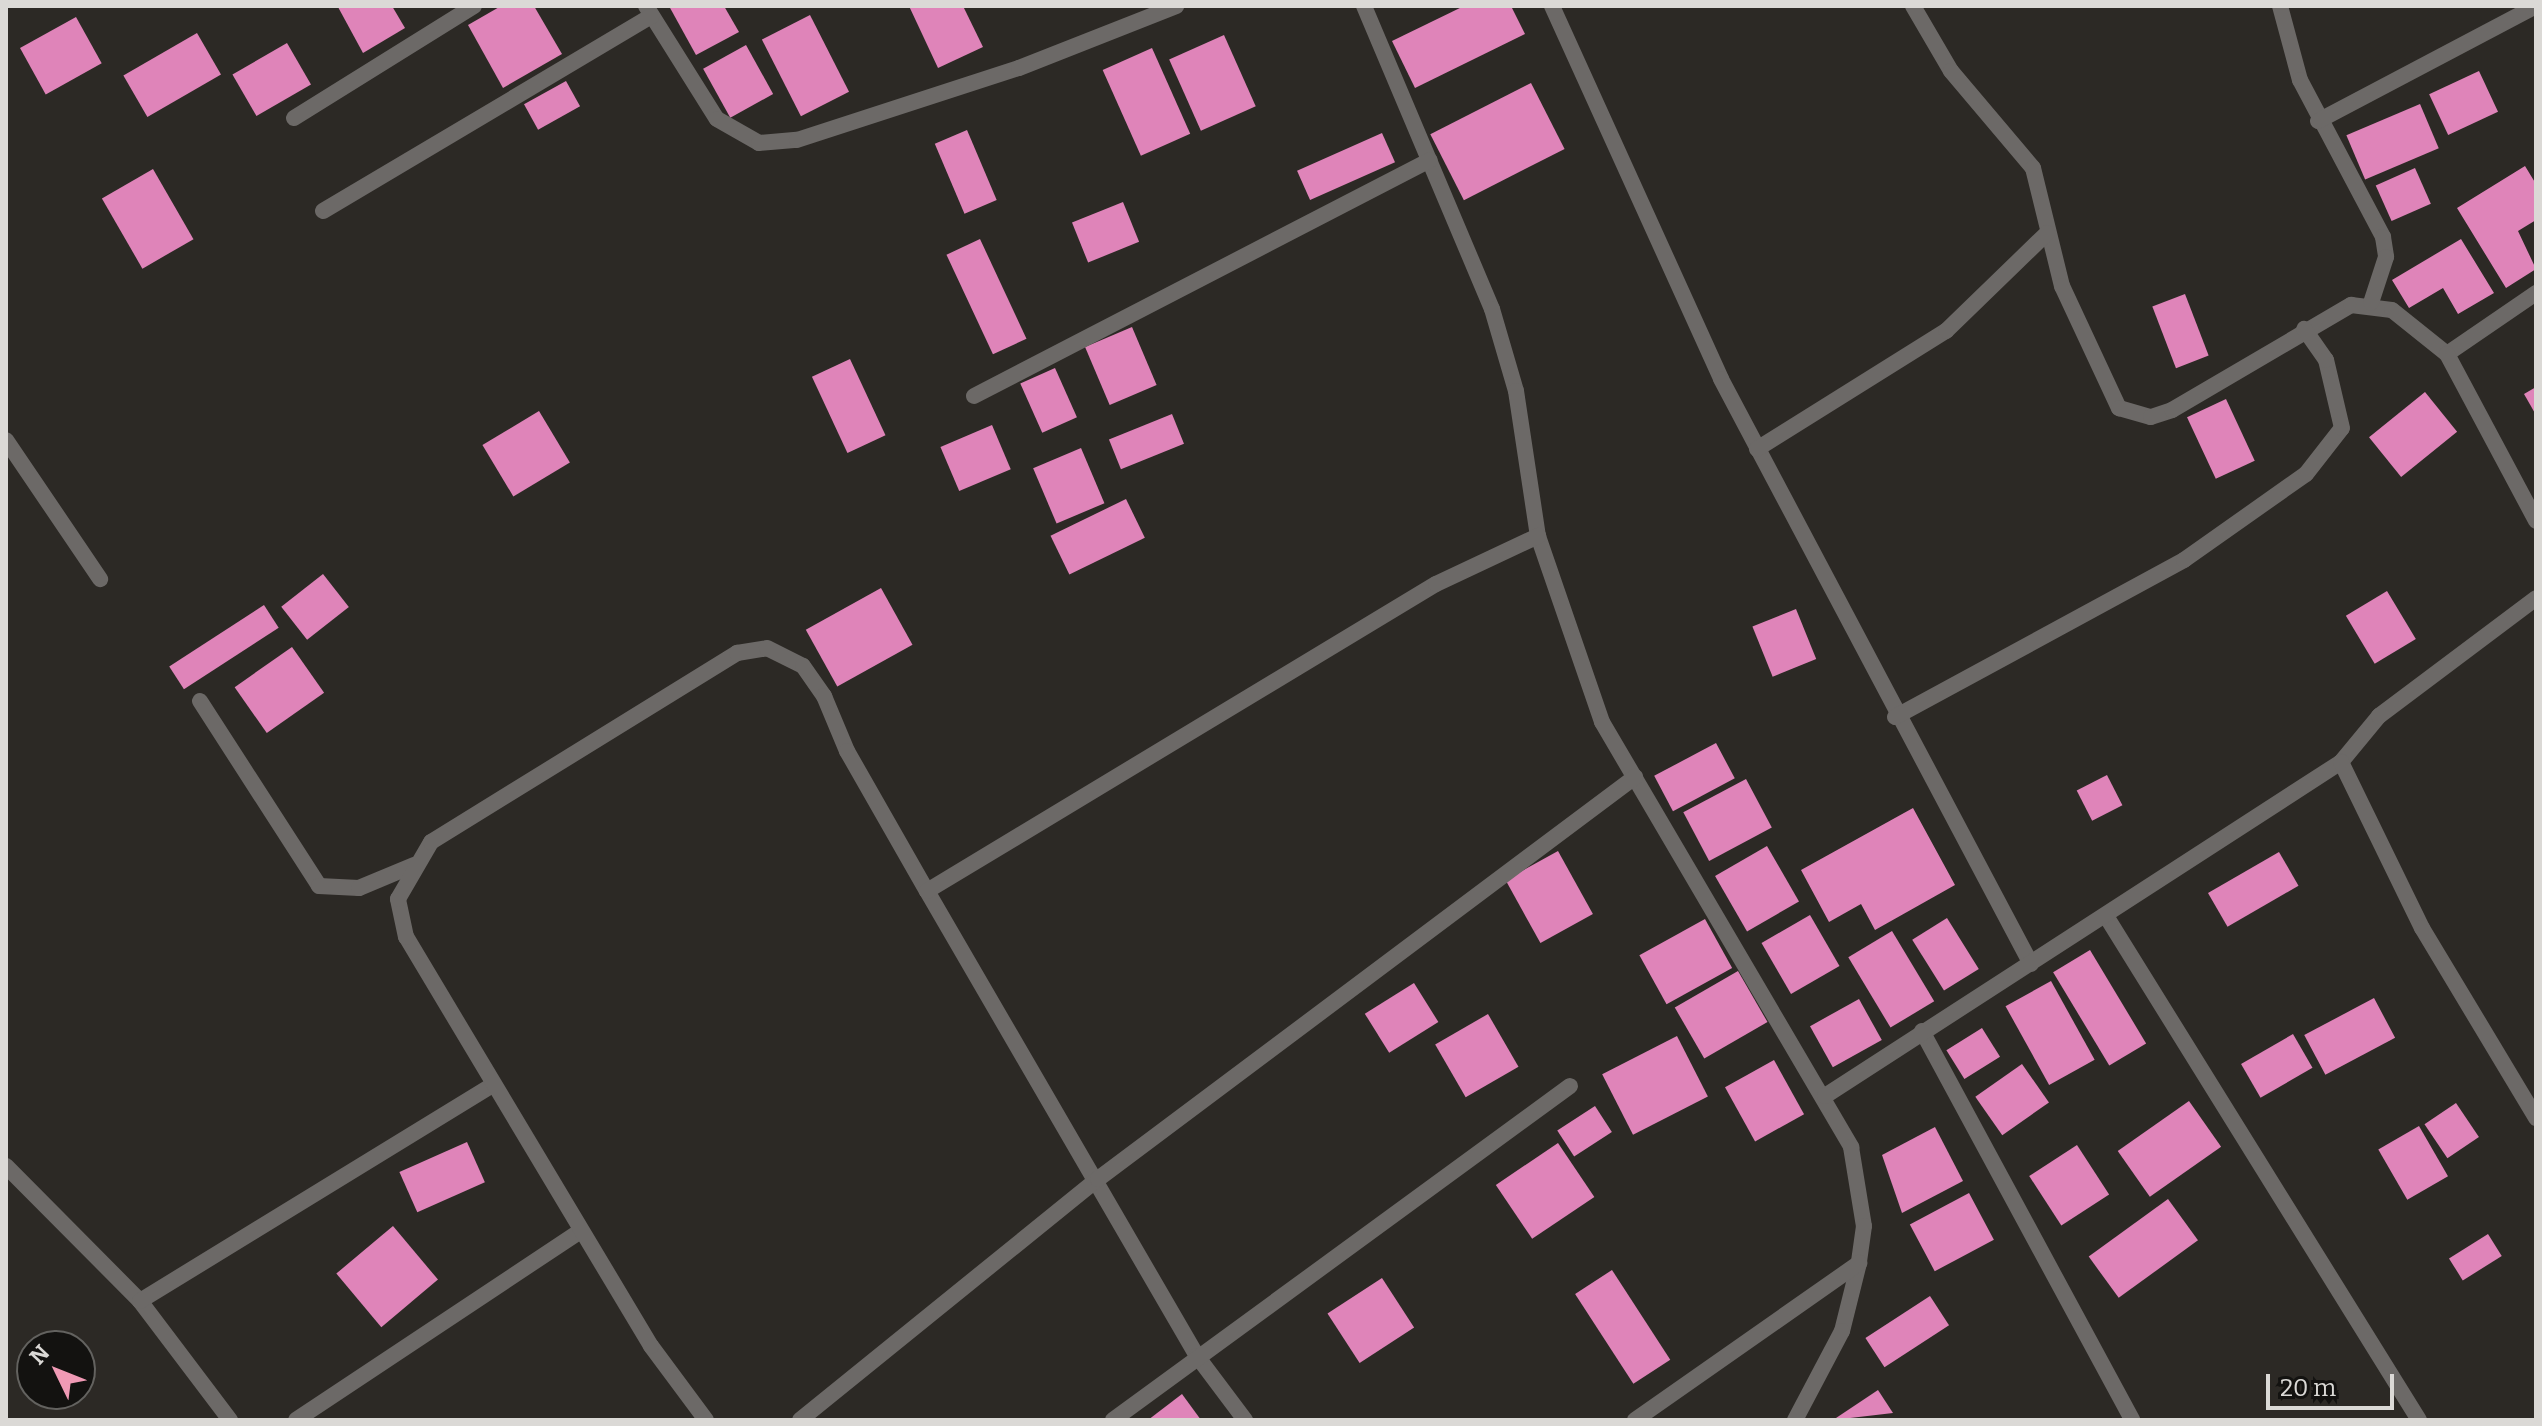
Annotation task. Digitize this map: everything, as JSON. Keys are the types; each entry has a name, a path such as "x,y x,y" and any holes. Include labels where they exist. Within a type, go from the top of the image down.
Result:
{"street":[{"path":"294,118 474,6"},
{"path":"323,211 649,11 717,119 759,143 797,140 1019,68 1176,6"},
{"path":"1364,6 1492,309 1516,391 1538,536 1573,655 1635,777 1825,1096 1851,1147 1864,1226 1859,1263 1842,1331 1795,1420"},
{"path":"1552,6 1757,449 1895,717 2031,964"},
{"path":"1913,6 1951,71 2033,168 2047,233 2102,383 2119,408 2136,416 2172,410 2304,329 2371,303 2419,327 2447,354 2536,521"},
{"path":"2280,6 2318,121 2383,237 2386,257 2371,303"},
{"path":"2318,121 2536,6"},
{"path":"974,396 1430,160"},
{"path":"1757,449 1946,331 2047,233"},
{"path":"2447,354 2536,293"},
{"path":"1895,717 2184,560 2306,474 2342,428 2326,360 2304,329"},
{"path":"6,440 100,579"},
{"path":"927,891 1436,584 1538,536"},
{"path":"1825,1096 2341,762 2379,716 2536,598"},
{"path":"200,701 319,886 359,888 414,865 466,816 737,653 767,648 803,666 824,696 847,751 1098,1179 1197,1356 1245,1420"},
{"path":"2341,762 2422,928 2536,1118"},
{"path":"800,1420 1098,1179 1635,777"},
{"path":"414,865 398,899 406,937 581,1231 706,1420"},
{"path":"2106,916 2419,1420"},
{"path":"1922,1031 2132,1420"},
{"path":"140,1301 492,1085"},
{"path":"1113,1420 1570,1086"},
{"path":"6,1166 140,1301 230,1420"},
{"path":"296,1420 581,1231"},
{"path":"1635,1420 1859,1263"}],"building":[{"path":"392,6 405,28 363,53 338,7"},
{"path":"501,6 534,6 562,54 503,88 468,25"},
{"path":"669,6 724,6 739,32 696,55"},
{"path":"909,6 963,6 983,47 938,68"},
{"path":"1464,6 1511,6 1525,34 1415,88 1392,41"},
{"path":"810,15 849,92 801,116 762,40"},
{"path":"76,17 102,63 46,94 20,48"},
{"path":"197,33 221,75 147,117 123,76"},
{"path":"1224,35 1256,106 1201,131 1169,59"},
{"path":"287,43 311,85 256,116 232,75"},
{"path":"746,45 773,94 730,118 703,69"},
{"path":"1152,48 1190,134 1141,156 1103,70"},
{"path":"2479,71 2498,112 2448,135 2429,94"},
{"path":"566,81 580,106 538,130 524,104"},
{"path":"1531,83 1565,149 1464,200 1430,134"},
{"path":"2420,104 2439,148 2365,179 2346,135"},
{"path":"967,130 997,200 964,214 935,144"},
{"path":"1382,133 1395,162 1310,200 1297,171"},
{"path":"2525,166 2536,184 2536,220 2518,231 2536,269 2506,288 2457,208"},
{"path":"2415,168 2431,204 2392,221 2376,185"},
{"path":"153,169 194,239 142,269 102,198"},
{"path":"1123,202 1139,242 1088,262 1072,223"},
{"path":"980,239 1026,339 993,354 946,255"},
{"path":"2461,239 2494,293 2458,314 2443,288 2409,308 2392,280"},
{"path":"2185,294 2209,356 2176,368 2152,307"},
{"path":"1132,327 1157,385 1110,405 1085,347"},
{"path":"850,359 885,435 847,453 812,377"},
{"path":"1055,368 1077,417 1042,433 1020,383"},
{"path":"2536,387 2536,415 2524,394"},
{"path":"2425,392 2457,432 2401,477 2369,437"},
{"path":"2226,399 2255,461 2216,479 2187,417"},
{"path":"539,411 570,462 513,496 482,445"},
{"path":"1172,414 1184,444 1121,469 1109,439"},
{"path":"992,425 1011,469 959,491 940,447"},
{"path":"1081,448 1104,503 1057,524 1033,468"},
{"path":"1126,499 1145,538 1069,574 1051,536"},
{"path":"323,574 349,607 307,640 281,607"},
{"path":"881,588 913,645 837,687 806,630"},
{"path":"2387,591 2416,639 2375,664 2346,616"},
{"path":"264,605 279,628 184,689 169,667"},
{"path":"1796,609 1816,659 1773,677 1752,627"},
{"path":"292,647 324,693 267,733 235,687"},
{"path":"1716,743 1735,778 1673,811 1654,776"},
{"path":"2107,775 2122,805 2092,821 2077,790"},
{"path":"1746,779 1772,828 1709,861 1683,812"},
{"path":"1913,808 1955,885 1875,930 1861,904 1829,922 1801,870"},
{"path":"1767,846 1799,901 1747,931 1715,876"},
{"path":"1558,851 1593,914 1540,943 1506,880"},
{"path":"2279,852 2298,886 2227,927 2208,893"},
{"path":"1810,915 1840,966 1791,994 1762,943"},
{"path":"1947,918 1979,969 1944,991 1912,940"},
{"path":"1705,919 1732,968 1667,1004 1639,955"},
{"path":"1892,931 1934,1001 1891,1028 1848,957"},
{"path":"2090,950 2146,1043 2109,1066 2053,972"},
{"path":"1738,971 1768,1022 1704,1059 1675,1008"},
{"path":"2051,981 2095,1060 2049,1085 2006,1006"},
{"path":"1414,983 1438,1022 1389,1053 1365,1014"},
{"path":"2374,998 2395,1038 2325,1075 2304,1035"},
{"path":"1859,999 1882,1040 1833,1067 1810,1026"},
{"path":"1488,1014 1518,1067 1466,1097 1435,1044"},
{"path":"1982,1028 2000,1057 1964,1079 1946,1050"},
{"path":"2293,1034 2312,1068 2261,1098 2241,1064"},
{"path":"1677,1036 1708,1097 1633,1135 1602,1074"},
{"path":"1774,1060 1804,1114 1755,1141 1725,1087"},
{"path":"2022,1064 2049,1103 2002,1135 1975,1097"},
{"path":"2189,1101 2221,1147 2150,1197 2118,1151"},
{"path":"2456,1103 2479,1137 2447,1158 2424,1124"},
{"path":"1595,1106 1612,1132 1574,1157 1557,1131"},
{"path":"2419,1126 2448,1176 2407,1200 2378,1150"},
{"path":"1935,1127 1963,1181 1902,1213 1882,1155"},
{"path":"467,1142 485,1182 417,1212 399,1172"},
{"path":"1558,1143 1594,1197 1532,1239 1496,1185"},
{"path":"2077,1145 2109,1194 2061,1226 2029,1176"},
{"path":"1969,1193 1994,1240 1935,1271 1910,1224"},
{"path":"2168,1199 2198,1240 2119,1298 2089,1257"},
{"path":"393,1226 438,1280 381,1327 336,1274"},
{"path":"2488,1234 2502,1256 2463,1280 2449,1258"},
{"path":"1612,1270 1670,1360 1633,1384 1575,1294"},
{"path":"1382,1278 1414,1327 1360,1363 1327,1313"},
{"path":"1930,1296 1949,1325 1884,1367 1865,1338"},
{"path":"1878,1390 1893,1413 1833,1420"},
{"path":"1182,1394 1201,1420 1148,1420"}]}
